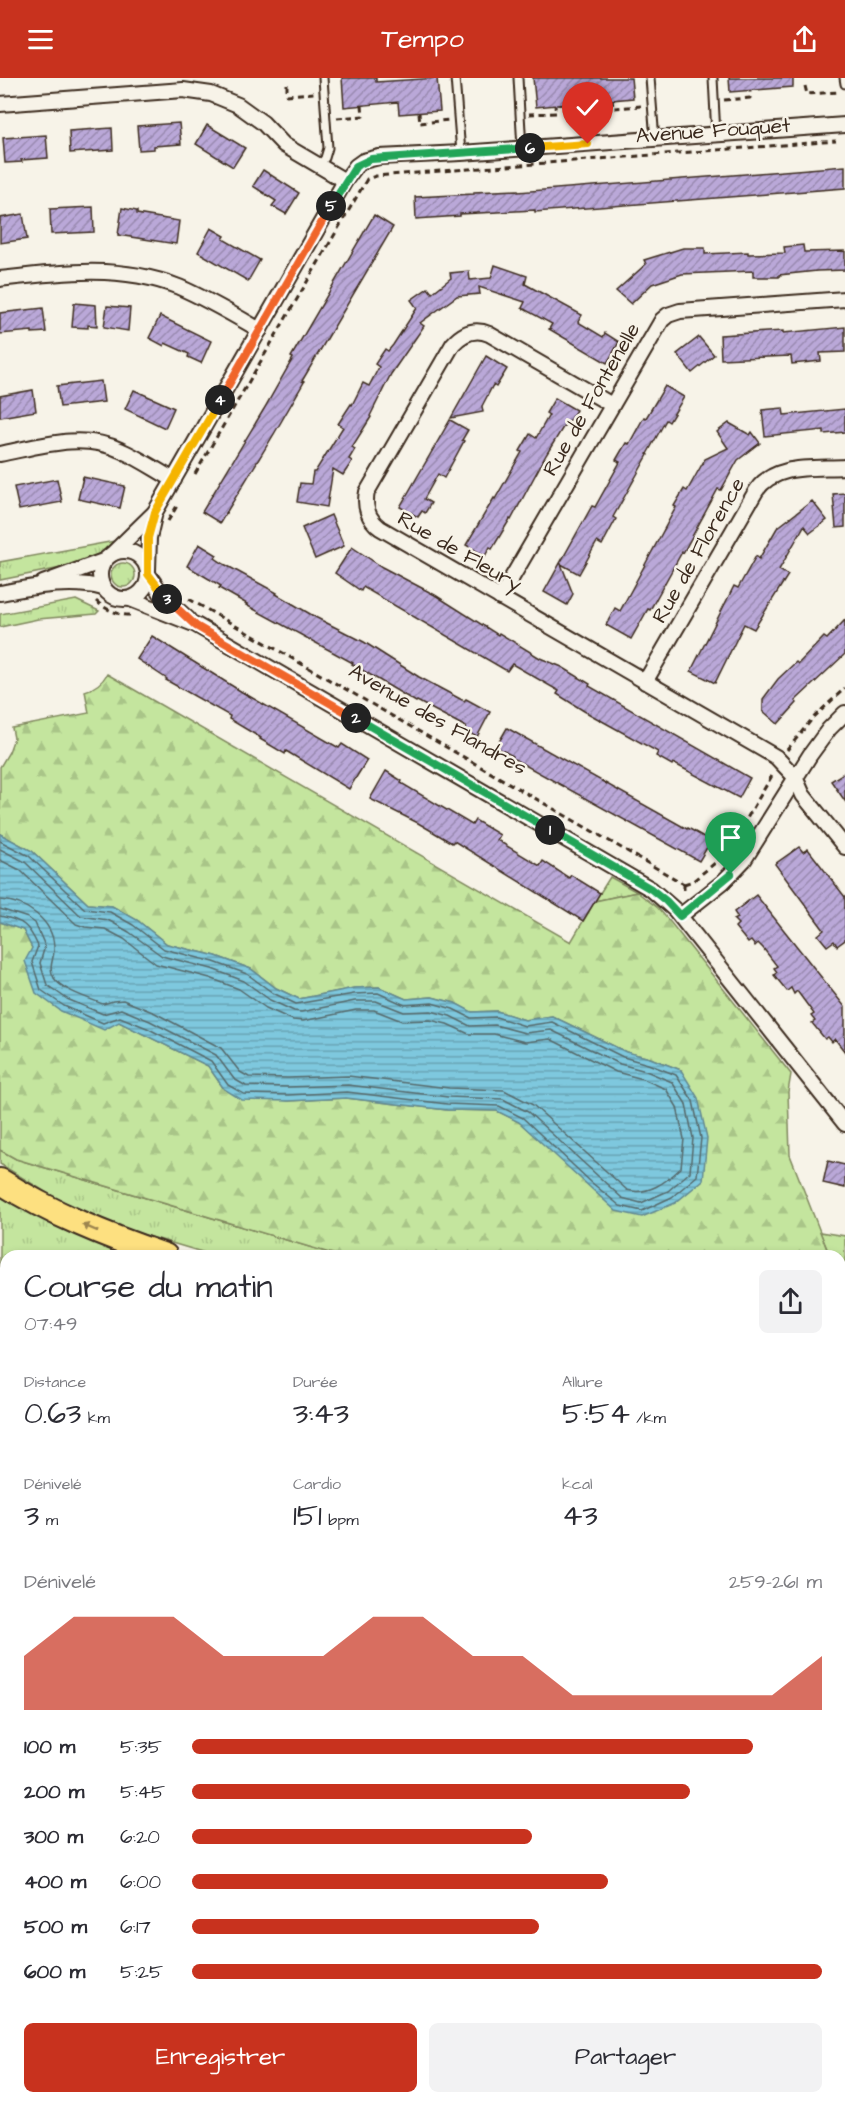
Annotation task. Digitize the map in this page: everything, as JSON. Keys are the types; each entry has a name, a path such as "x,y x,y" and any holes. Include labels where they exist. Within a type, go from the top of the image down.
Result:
{"highway":[{"path":"0,1181 68,1219 148,1250"}],"street":[{"path":"0,104 176,91 211,94 251,113 284,145 345,181"},
{"name":"Avenue Fouquet","path":"33,587 108,557 155,512 345,181 356,166 371,159 845,125"},
{"path":"0,279 80,271 111,272 141,277 167,283 195,294 261,330"},
{"name":"Rue de Fontenelle","path":"500,598 658,325 668,315 680,311 845,299"},
{"name":"Rue de Fleury","path":"612,405 482,331 464,334 453,344 367,492 366,507 371,520 380,528 776,757 795,777 803,795 845,847"},
{"path":"0,454 70,441 96,442 120,450 174,480"},
{"name":"Rue de Florence","path":"645,682 765,479 781,472 845,467"},
{"name":"Avenue Fouquet","path":"148,572 148,538 155,512"},
{"path":"123,551 134,553 142,560 148,572 144,589 136,597 117,599 103,588 99,572 108,557 123,551"},
{"name":"Avenue des Flandres","path":"148,572 164,596 196,626"},
{"name":"Avenue Fouquet","path":"0,593 33,587 83,585 103,588"},
{"name":"Avenue des Flandres","path":"130,599 196,626 642,883 666,901 680,916 845,1124"},
{"path":"680,916 723,882 744,860 795,777 820,741 845,713"}],"lane":[{"path":"319,166 328,148 323,78"},
{"path":"455,78 461,153"},
{"path":"518,78 522,149"},
{"path":"650,78 655,140"},
{"path":"713,78 716,135"},
{"path":"844,78 845,84"}],"path":[{"path":"286,84 287,95 324,92"},
{"path":"805,86 807,94 845,91"},
{"path":"714,101 750,98 750,90"},
{"path":"612,99 612,108 652,106"},
{"path":"326,119 363,116 362,105"},
{"path":"520,115 556,113 555,106"},
{"path":"419,112 420,123 458,120"},
{"name":"Avenue Fouquet","path":"192,478 367,179 845,141"},
{"path":"168,521 181,497"},
{"name":"Avenue des Flandres","path":"184,596 684,884"},
{"path":"102,607 126,616"},
{"path":"787,750 813,718 845,688"},
{"path":"684,890 684,884 693,881 730,850 774,771"}],"green space":[{"path":"115,541 94,558 71,566 0,580 0,562"},
{"path":"118,563 128,563 135,570 135,580 128,587 118,587 111,580 111,570"},
{"path":"76,600 99,611 96,614 38,619 0,627 0,614"},
{"path":"107,674 571,942 595,901 637,892 658,908 791,1074 788,1092 790,1155 827,1250 319,1250 16,1159 0,1150 0,922 23,930 32,948 119,1022 208,1066 224,1089 288,1101 346,1098 447,1110 497,1111 519,1122 548,1147 681,1070 626,1052 552,1016 525,1020 497,1011 471,1012 455,1003 432,997 406,999 379,987 354,988 299,999 276,988 251,969 216,956 167,944 137,920 112,906 88,904 32,851 0,834 0,767 14,738 12,728 89,713 85,691 103,680"},
{"path":"610,877 637,892 595,901"},
{"path":"0,1150 16,1159 319,1250 195,1250 98,1218 52,1196 0,1164"},
{"path":"0,1195 62,1229 123,1250 0,1250"},
{"path":"820,1232 845,1236 845,1250 828,1250"}],"water":[{"path":"0,834 32,851 88,904 112,906 137,920 167,944 216,956 251,969 276,988 299,999 354,988 379,987 406,999 432,997 455,1003 472,1012 497,1011 525,1020 552,1016 626,1052 681,1070 698,1098 707,1138 703,1180 675,1203 642,1217 616,1211 519,1122 497,1111 447,1110 346,1098 288,1101 242,1100 224,1089 208,1066 119,1022 104,1030 61,1011 36,993 25,961 32,948 23,930 0,922"}],"building":[{"path":"342,78 376,78 376,82 437,78 440,111 399,114 398,102 344,107"},
{"path":"533,78 631,78 633,98 536,107"},
{"path":"729,78 793,78 793,87 730,92"},
{"path":"179,123 181,144 154,146 154,149 139,150 137,126"},
{"path":"207,125 245,148 233,167 196,144"},
{"path":"112,128 113,150 70,153 69,131"},
{"path":"46,135 48,158 5,163 3,138"},
{"path":"845,166 845,188 535,212 535,210 460,214 460,216 416,219 415,197 474,194 474,192 518,190 518,192"},
{"path":"263,170 299,193 286,214 272,206 276,201 253,186"},
{"path":"93,207 94,232 51,234 50,209"},
{"path":"122,208 137,211 137,214 179,221 176,244 118,235"},
{"path":"23,214 27,239 0,243 0,218"},
{"path":"374,215 393,227 220,523 202,512 264,409 293,358 291,357"},
{"path":"211,228 225,236 223,239 260,260 248,281 198,252"},
{"path":"803,245 804,252 845,251 845,270 779,275 779,277 753,277 753,271 682,274 652,284 631,304 616,291 646,264 644,260 683,248 705,248 705,254 748,252 748,254 785,253 784,247"},
{"path":"495,265 527,276 525,284 582,315 578,322 603,337 605,333 619,342 607,363 549,329 552,324 522,308 525,302 479,287 480,294 457,296 420,323 424,326 391,374 371,417 352,447 355,449 349,459 352,461 343,475 333,469 327,507 297,502 300,483 311,484 313,472 343,427 338,424 352,405 363,383 369,386 379,367 375,364 385,349 388,351 393,345 417,308 411,300 428,288 432,293 451,278 450,273 469,271 470,280 491,278"},
{"path":"74,303 96,305 97,326 72,327"},
{"path":"107,306 130,308 128,331 104,327"},
{"path":"43,308 46,332 0,334 0,313"},
{"path":"160,316 211,341 201,363 188,357 189,354 165,343 164,346 149,338"},
{"path":"845,327 845,352 820,353 821,361 792,364 791,356 721,359 720,335 783,331 783,333"},
{"path":"699,337 714,355 692,373 677,354"},
{"path":"486,356 507,369 496,387 493,385 482,406 483,412 451,418"},
{"path":"101,381 104,402 60,407 57,386"},
{"path":"665,386 684,397 669,422 666,420 647,454 613,517 616,519 602,545 597,542 579,574 561,564 573,594 567,605 544,592 592,506 595,507 620,462 616,460 626,443 629,444"},
{"path":"33,390 36,411 0,417 0,396"},
{"path":"134,390 174,408 165,428 125,409"},
{"path":"555,398 576,410 546,455 511,520 485,556 466,545 495,499 530,434 536,438 549,415 546,413"},
{"path":"783,408 784,415 845,409 845,432 824,434 824,430 765,436 762,410"},
{"path":"450,420 468,430 444,478 438,474 424,499 431,503 425,513 422,511 418,517 400,507"},
{"path":"729,423 750,435 752,432 760,443 738,460 721,490 718,489 650,610 648,609 631,639 606,625 615,608 620,611 684,489 687,491 705,459 728,448 717,432"},
{"path":"83,477 125,486 120,508 78,499"},
{"path":"57,479 62,502 19,510 14,487"},
{"path":"845,493 845,527 836,528 833,494"},
{"path":"812,501 827,520 810,533 804,526 779,570 788,575 754,629 744,624 715,683 691,671 734,586 738,588 756,556 759,559 777,528"},
{"path":"331,515 344,546 315,559 302,528"},
{"path":"199,544 217,555 215,558 224,564 317,618 364,642 419,677 490,712 477,737 465,731 466,727 416,702 353,663 246,605 219,588 221,586 187,566"},
{"path":"352,547 498,635 499,633 540,658 562,667 590,684 589,686 750,778 739,798 656,756 658,752 584,711 557,694 559,691 512,664 507,671 363,587 361,591 335,573"},
{"path":"845,620 845,654 795,701 797,703 778,724 763,711 763,699 778,679 796,662 798,664 824,637 827,639"},
{"path":"152,636 339,748 342,744 367,760 349,789 286,751 285,754 260,739 229,719 230,716 166,680 137,659"},
{"path":"507,728 711,841 699,861 496,747"},
{"path":"386,771 402,781 401,783 472,825 475,820 500,835 497,840 540,866 543,861 569,878 571,875 600,893 583,921 454,841 452,843 370,799"},
{"path":"845,772 845,801 831,781"},
{"path":"799,847 803,852 808,849 845,897 845,940 837,946 834,941 827,946 818,935 824,930 775,864"},
{"path":"756,895 845,1007 845,1052 835,1039 832,1042 828,1037 825,1039 812,1023 815,1021 811,1016 814,1014 797,991 794,994 791,988 787,991 774,975 777,972 774,968 777,966 763,948 758,943 755,946 751,941 748,943 735,927 738,924 734,920 738,918 734,912"},
{"path":"828,1161 845,1165 845,1188 823,1183"}],"route":[{"path":"588,144 379,157 363,161 356,166 345,181 155,512 148,538 148,574 164,596 196,626 642,883 666,901 680,916 731,874"}]}
